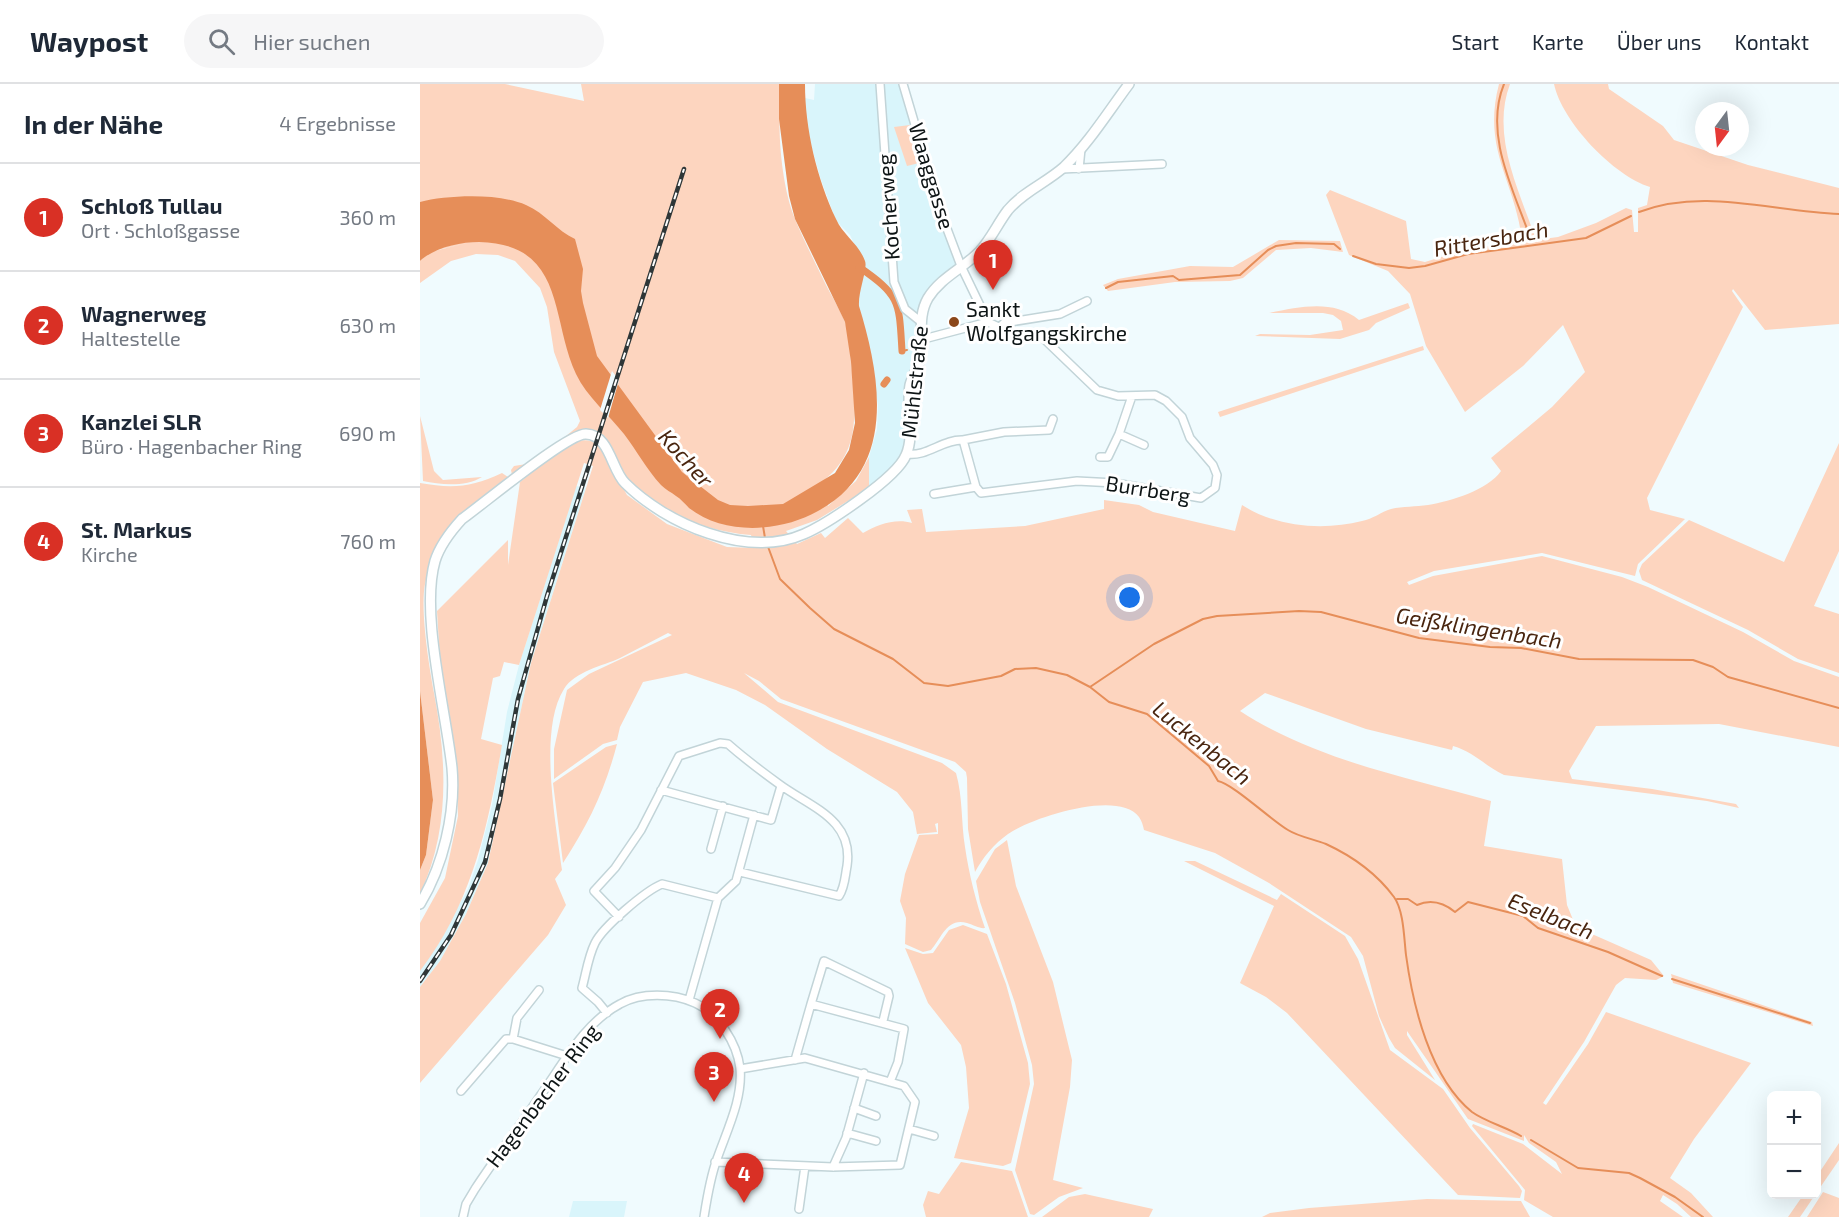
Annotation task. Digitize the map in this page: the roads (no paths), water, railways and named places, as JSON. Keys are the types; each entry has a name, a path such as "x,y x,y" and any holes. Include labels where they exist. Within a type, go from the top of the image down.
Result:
{"street":[{"name":"Kocherweg","path":"880,84 894,282 905,309 920,321"},
{"name":"Waaggasse","path":"903,84 941,213 961,266 988,322"},
{"name":"Mühlstraße","path":"420,904 431,885 448,829 452,771 429,603 435,562 440,549 457,525 549,455 582,435 588,434 603,443 623,482 670,517 733,540 758,543 805,534 834,516 891,475 907,454 910,386 919,361 920,321 923,309 935,288 981,250 1009,210 1026,192 1062,169 1081,149 1129,84"},
{"path":"1079,169 1081,149"},
{"path":"1062,169 1162,164"},
{"path":"920,340 988,322 1000,327 1004,322 1060,314 1087,301"},
{"name":"Burrberg","path":"934,494 976,488 981,493 1077,480 1115,483 1201,498 1215,488 1217,475 1213,465 1190,438 1182,417 1166,401 1155,395 1132,396 1103,393 1094,388 1043,338 1025,338 1006,333 1000,327"},
{"name":"Burrberg","path":"1100,457 1108,457 1119,434 1132,396"},
{"path":"907,454 919,454 952,439 963,440 1004,432 1049,430 1053,419"},
{"name":"Burrberg","path":"1119,434 1143,445"},
{"path":"963,440 976,488"},
{"path":"619,917 594,891 615,868 641,830 679,756 720,743 728,744 781,786 811,803 844,835 848,844 844,887 839,896 834,897 740,872"},
{"path":"661,790 771,820 781,786"},
{"path":"711,849 723,806"},
{"path":"689,1000 718,898 736,881 740,872 754,816"},
{"path":"607,1013 582,988 596,942 619,917 631,913 662,884 718,898"},
{"path":"795,1060 824,961 888,992 883,1022"},
{"path":"513,1039 517,1018 539,990"},
{"name":"Hagenbacher Ring","path":"463,1217 466,1204 475,1188 567,1056 585,1034 620,1004 639,997 661,995 689,1000 699,1005 725,1030 733,1044 740,1069 735,1110 716,1162 704,1217"},
{"path":"811,1004 904,1029 898,1062 890,1082"},
{"path":"461,1091 502,1042 513,1039 567,1056"},
{"path":"716,1162 833,1167 900,1165 915,1102 903,1086 805,1058 740,1069"},
{"path":"833,1167 847,1133 864,1073"},
{"path":"854,1108 876,1116"},
{"path":"909,1129 934,1136"},
{"path":"847,1133 876,1141"},
{"path":"799,1209 805,1166"}],"waterway":[{"path":"1504,84 1497,122 1499,141 1508,179 1529,234"},
{"name":"Rittersbach","path":"1639,212 1688,201 1713,201 1839,214"},
{"name":"Rittersbach","path":"1353,256 1376,264 1409,268 1425,266 1468,254 1586,238 1631,216"},
{"name":"Rittersbach","path":"1106,288 1118,282 1173,276 1179,280 1240,275 1268,250 1276,246 1296,243 1334,244 1340,249"},
{"path":"859,267 883,285 895,302 900,321 902,351"},
{"name":"Rittersbach","path":"902,351 907,350"},
{"path":"884,384 887,380"},
{"name":"Luckenbach","path":"763,526 765,538"},
{"name":"Luckenbach","path":"767,544 780,579 810,608 834,629 893,659 924,683 948,686 1001,676 1015,669 1036,668 1067,675 1090,687 1109,702 1147,714 1209,766 1218,781 1233,789 1288,830 1326,844 1363,866 1394,897 1400,910 1413,996 1426,1040 1445,1080 1457,1098 1472,1112 1521,1136"},
{"name":"Geißklingenbach","path":"1090,687 1154,644 1203,619 1217,616 1299,611 1321,612 1419,638 1490,647 1521,648 1579,659 1693,660 1713,667 1728,677 1839,708"},
{"name":"Eselbach","path":"1397,899 1408,899 1417,905 1427,902 1437,903 1455,912 1468,902 1523,916 1538,928 1608,952 1662,976"},
{"name":"Eselbach","path":"1672,979 1810,1023"},
{"name":"Luckenbach","path":"1531,1140 1578,1168 1629,1173 1675,1197 1703,1217"}],"railway":[{"path":"420,981 451,935 485,862 500,799 518,699 547,596 684,169"}],"place":[{"name":"Schloß Tullau","path":"993,290"},
{"name":"Sankt Wolfgangskirche","path":"954,322"},
{"name":"Wagnerweg","path":"720,1039"},
{"name":"Kanzlei SLR","path":"714,1102"},
{"name":"St. Markus","path":"744,1203"}],"water label":[{"name":"Kocher","path":"686,458"}]}
